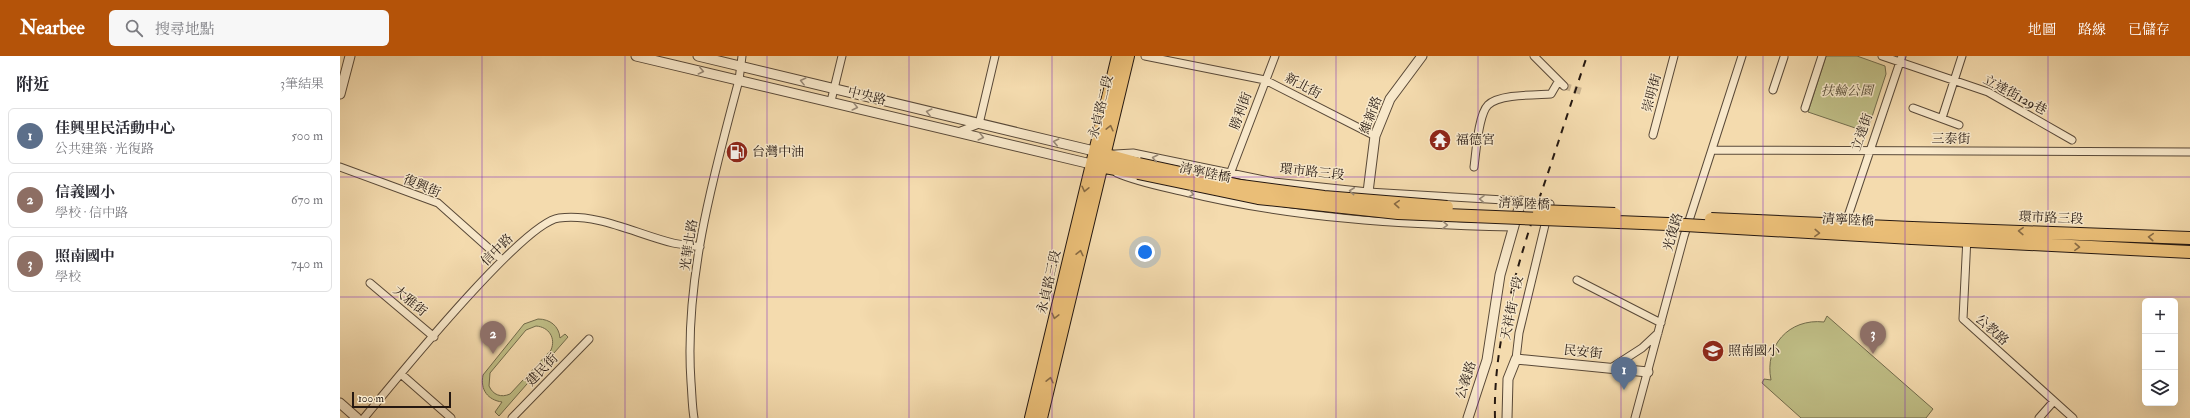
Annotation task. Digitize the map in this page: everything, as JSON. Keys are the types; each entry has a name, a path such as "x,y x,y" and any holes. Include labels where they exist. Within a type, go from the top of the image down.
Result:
{"main road":[{"name":"永貞路二段","path":"1097,159 1118,56"},
{"name":"永貞路二段","path":"1097,159 1128,56"},
{"name":"清寧陸橋","path":"1097,159 1241,186 1385,203 1912,233"},
{"name":"永貞路三段","path":"1031,418 1097,159"},
{"name":"永貞路三段","path":"1042,418 1097,159"},
{"name":"環市路三段","path":"1912,233 1967,229 2190,238"},
{"name":"環市路三段","path":"1912,233 1967,242 2190,252"}],"street":[{"path":"340,94 350,56"},
{"name":"中央路","path":"636,56 958,132 1097,159"},
{"name":"中央路","path":"698,56 741,61 835,88 978,124 1097,159"},
{"path":"831,101 842,56"},
{"path":"958,132 978,124 995,56"},
{"name":"新北街","path":"1145,56 1265,80 1374,136"},
{"name":"勝利街","path":"1230,174 1275,56"},
{"name":"維新路","path":"1368,192 1374,136 1390,100 1422,56"},
{"path":"1474,167 1482,114 1488,105 1499,99 1551,94 1561,84 1534,56"},
{"name":"崇明街","path":"1653,135 1674,56"},
{"name":"光復路","path":"1636,418 1684,236 1742,56"},
{"path":"1805,108 1822,56"},
{"name":"立達街129巷","path":"1882,56 1901,59 1988,92 2072,140"},
{"path":"1942,118 1962,56"},
{"path":"1773,90 1784,57"},
{"name":"立達街","path":"1848,216 1868,152 1901,59"},
{"name":"光華北路","path":"694,418 690,362 691,317 700,247 739,80 741,61"},
{"path":"1913,108 1959,125"},
{"name":"三泰街","path":"1712,150 1868,152 2190,152"},
{"name":"環市路三段","path":"1097,159 1133,153 1274,182 1368,192 1521,201"},
{"path":"1097,159 1133,180 1202,196 1306,214 1439,225 1513,227"},
{"name":"復興街","path":"340,167 438,203 502,260"},
{"path":"1335,216 1337,189"},
{"name":"公義路","path":"1468,418 1489,350 1497,293 1521,201"},
{"name":"天祥街一段","path":"1506,418 1508,379 1516,359 1521,326 1550,204"},
{"name":"信中路","path":"364,418 502,260 536,229 557,218 573,217 604,222 673,243 700,247"},
{"name":"公教路","path":"1967,229 1963,319 2073,418"},
{"path":"1577,280 1661,323"},
{"name":"大雅街","path":"370,283 434,337"},
{"path":"1611,368 1642,348 1658,333"},
{"name":"建民街","path":"512,418 589,339"},
{"name":"民安街","path":"1516,359 1648,372"},
{"path":"401,374 451,418"},
{"path":"2039,418 2054,401"},
{"path":"340,403 357,418"}],"green space":[{"name":"扶輪公園","path":"1826,56 1857,56 1885,66 1886,74 1867,132 1808,112"},
{"path":"1827,316 1933,409 1926,418 1801,418 1762,383 1764,379 1771,380 1771,356 1775,346 1782,337 1790,330 1800,325 1811,322 1824,322"},
{"path":"538,319 546,320 556,327 560,338 565,334 568,337 499,416 495,412 502,402 489,397 486,393 482,380 483,375 524,324","holes":["536,326 545,328 552,337 553,341 551,350 510,394 503,396 495,394 489,386 490,373 526,330"]}],"tunnel":[{"path":"1564,86 1584,92"}],"railway":[{"path":"1495,418 1495,391 1507,310 1537,205 1587,56"}],"place":[{"name":"福德宮","path":"1440,140"},
{"name":"台灣中油","path":"737,152"},
{"name":"照南國小","path":"1713,351"},
{"name":"信義國小","path":"493,354"},
{"name":"照南國中","path":"1873,354"},
{"name":"佳興里民活動中心","path":"1624,390"}]}
